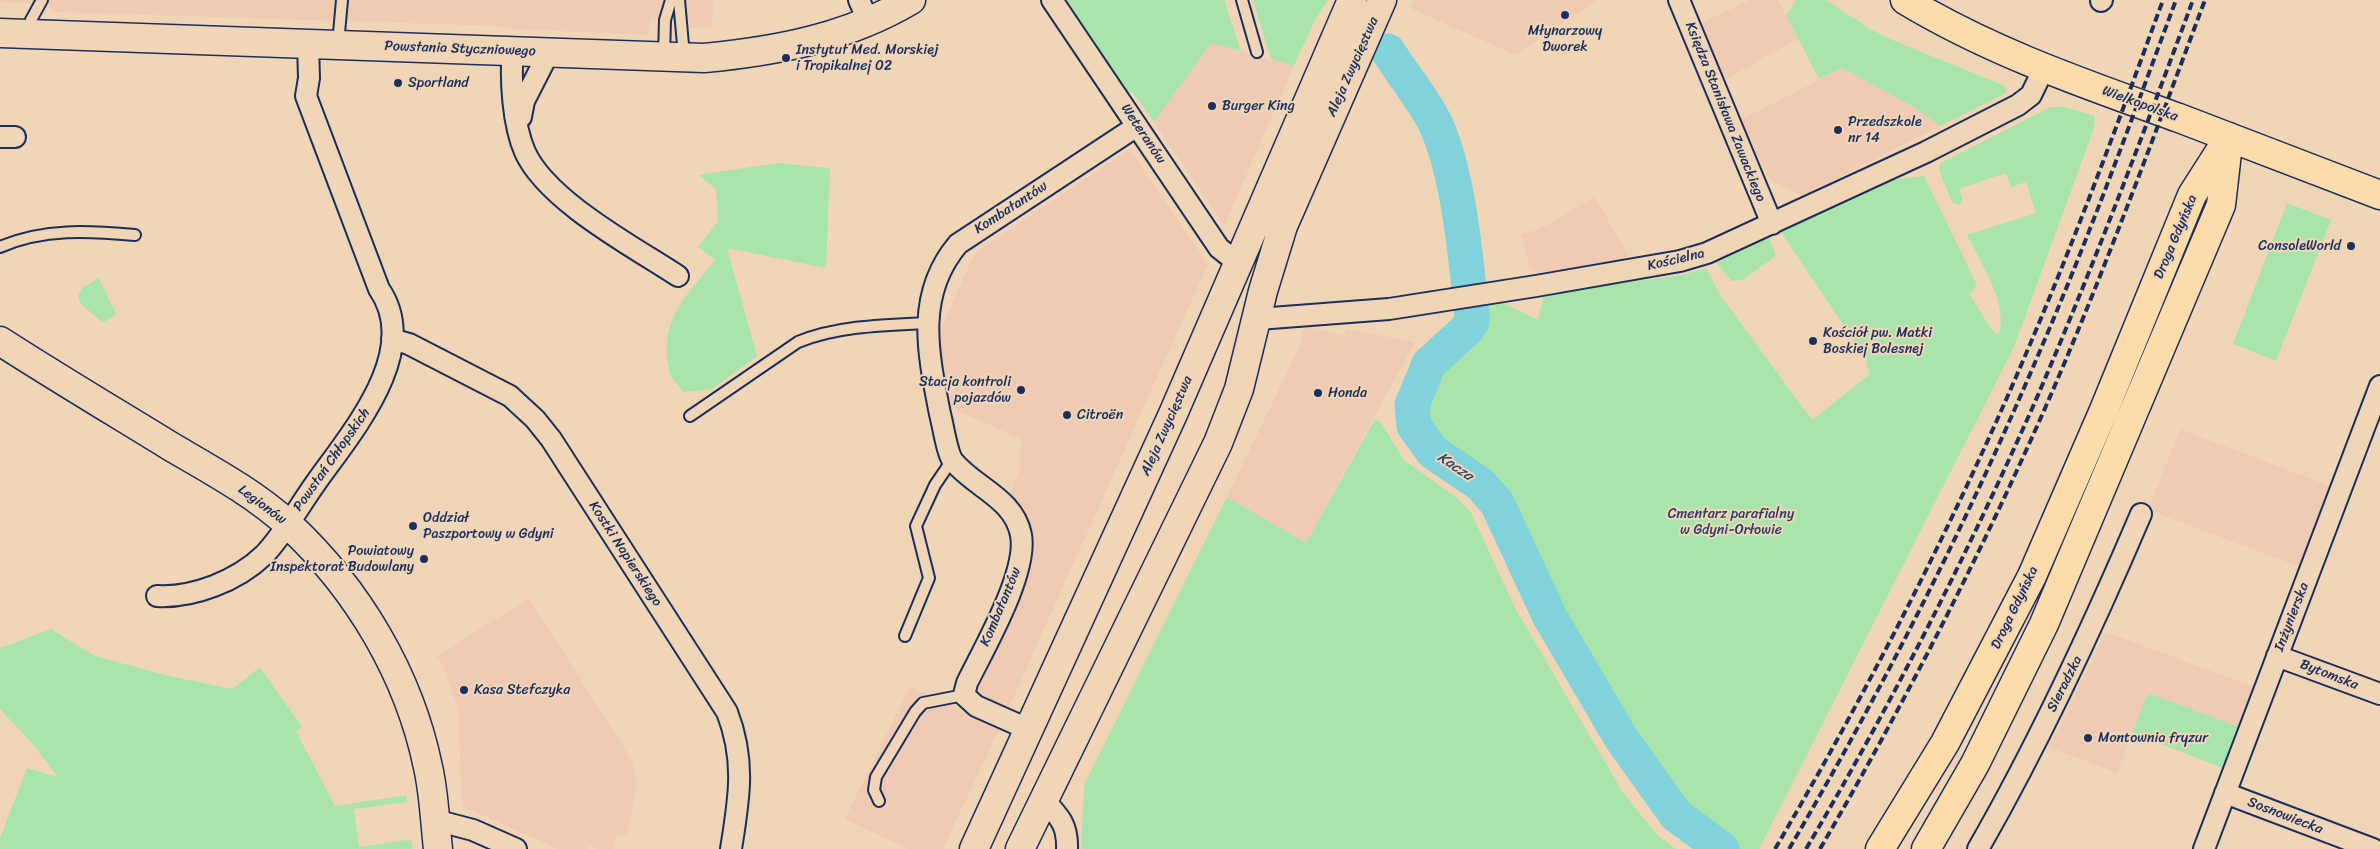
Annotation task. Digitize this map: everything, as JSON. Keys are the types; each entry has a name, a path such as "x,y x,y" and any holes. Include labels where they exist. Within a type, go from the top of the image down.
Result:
{"main road":[{"name":"Powstania Styczniowego","path":"0,34 338,44 674,57 744,54 784,48 831,36 864,11 911,0"},
{"name":"Aleja Zwycięstwa","path":"974,849 1173,414 1352,0"},
{"name":"Aleja Zwycięstwa","path":"1020,849 1218,443 1239,389 1258,319 1263,291 1283,226 1382,0"},
{"name":"Wielkopolska","path":"1906,0 1959,30 2044,68 2380,195"},
{"name":"Droga Gdyńska","path":"1880,849 1949,734 2032,576 2104,410 2192,195 2229,137"},
{"name":"Droga Gdyńska","path":"1926,849 1975,764 2044,624 2133,416 2221,205 2229,137"},
{"name":"Legionów","path":"0,341 240,488 288,524 330,567 358,604 381,640 414,719 428,767 438,849"},
{"path":"1030,730 1070,748"}],"street":[{"name":"Weteranów","path":"1052,0 1219,248 1238,263"},
{"name":"Księdza Stanisława Zawackiego","path":"1679,0 1772,224"},
{"name":"Powstań Chłopskich","path":"157,596 177,597 196,592 229,579 263,556 288,524 368,410 382,383 392,339 392,319 388,302 378,289 306,96 309,78 308,44"},
{"path":"513,50 512,77 519,129 525,152 549,187 567,202 678,276"},
{"path":"519,129 524,101 549,52"},
{"name":"Kościelna","path":"1258,319 1358,312 1458,298 1680,261 1707,253 1926,152 2018,105 2030,96 2044,68"},
{"name":"Kombatantów","path":"964,694 967,683 1006,601 1020,563 1022,550 1021,535 1016,520 1006,506 952,460 934,384 927,323 936,277 946,258 958,244 1138,126"},
{"name":"Kostki Napierskiego","path":"392,339 409,344 510,396 535,419 551,439 727,712 736,741 740,782 731,849"},
{"name":"Inżynierska","path":"2204,849 2380,386"},
{"name":"Sieradzka","path":"1978,849 2061,694 2089,635 2141,514"},
{"name":"Bytomska","path":"2277,656 2380,694"},
{"path":"964,694 976,706 1030,730"},
{"name":"Sosnowiecka","path":"2225,793 2373,849"},
{"path":"1044,800 1062,820 1068,839 1067,849"},
{"path":"435,820 472,830 507,847"}],"lane":[{"path":"28,35 31,20 42,0"},
{"path":"338,44 342,0"},
{"path":"671,0 665,20 665,29 674,57"},
{"path":"674,57 680,0"},
{"path":"1242,0 1257,52"},
{"path":"0,247 60,231 91,231 135,235"},
{"path":"690,416 798,342 814,335 884,325 927,323"},
{"path":"906,636 929,578 916,526 935,485 952,460"},
{"path":"879,801 874,790 876,777 915,712 923,704 964,694"}],"shaded area":[{"path":"0,0 714,0 711,29 689,28 689,23 651,18 647,35 513,29 497,26 53,12 48,4 0,2"},
{"path":"1416,0 1597,0 1515,55 1410,8"},
{"path":"1750,0 1778,0 1798,39 1723,81 1697,25"},
{"path":"1211,43 1294,66 1224,226 1154,122"},
{"name":"Przedszkole nr 14","path":"1842,68 1914,107 1940,126 1802,196 1770,180 1741,120"},
{"path":"1129,149 1208,264 1009,707 1000,707 978,693 977,685 1029,571 1031,547 1009,496 1020,469 1021,439 951,408 937,337 975,253"},
{"path":"1595,197 1632,262 1541,275 1530,268 1521,234 1540,229"},
{"path":"1304,326 1343,335 1347,329 1415,342 1306,543 1227,497 1300,345"},
{"path":"2180,429 2330,486 2300,567 2148,510"},
{"path":"529,598 633,762 637,784 627,836 617,835 613,849 599,849 588,845 586,849 558,849 462,806 458,710 442,664 437,656"},
{"path":"2106,632 2254,687 2239,727 2148,693 2117,773 2049,747"},
{"path":"910,686 999,729 943,849 908,849 845,819"}],"green space":[{"path":"1066,0 1224,0 1241,51 1211,43 1154,122 1132,91 1129,93"},
{"path":"1253,0 1328,0 1314,22 1294,66 1271,59"},
{"path":"1796,0 1826,0 1872,30 2003,85 2006,88 2006,93 1940,126 1914,107 1842,68 1819,79 1786,15"},
{"name":"Cmentarz parafialny w Gdyni-Orłowie","path":"2051,107 2065,107 2095,116 2094,128 2014,347 1759,849 1733,849 1673,807 1556,609 1502,501 1488,482 1469,470 1418,426 1418,404 1424,383 1442,356 1450,348 1470,335 1476,327 1478,321 1476,303 1497,300 1538,320 1544,294 1682,275 1706,268 1720,295 1812,420 1870,374 1866,364 1867,360 1780,231 1883,181 1924,176 1977,285 1970,295 1991,329 1999,335 2001,322 1997,297 1967,235 2036,213 2026,182 2011,187 2006,173 1959,189 1963,202 1958,205 1952,202 1940,173 1939,164"},
{"path":"777,163 830,168 826,268 727,248 757,356 712,389 683,392 670,373 667,352 671,322 685,297 715,260 698,247 718,221 716,189 698,175"},
{"path":"2287,203 2331,220 2276,361 2233,344"},
{"path":"1769,237 1776,256 1742,280 1732,281 1716,263"},
{"path":"99,278 116,314 103,323 80,303 78,295 82,288"},
{"path":"1375,419 1382,424 1404,460 1457,498 1471,512 1515,608 1622,791 1656,834 1676,849 1081,849 1084,785 1227,497 1306,543"},
{"path":"51,629 95,656 165,675 232,689 260,667 302,727 296,731 335,806 407,795 407,802 354,809 359,847 406,840 412,841 412,849 0,849 0,838 27,768 58,777 32,743 0,709 0,648"},
{"path":"2148,693 2239,727 2223,768 2132,733"}],"waterway":[{"name":"Kacza","path":"1388,51 1426,107 1444,145 1456,193 1472,316 1472,322 1468,328 1429,364 1412,405 1414,426 1433,452 1480,484 1497,503 1550,617 1621,738 1676,815 1722,849"}],"railway":[{"path":"1775,849 1879,663 1943,536 2003,407 2066,257 2163,0"},
{"path":"1789,849 1892,664 1985,475 2078,260 2176,0"},
{"path":"1806,849 1868,740 1927,629 2035,402 2097,252 2193,0"},
{"path":"1820,849 1881,741 1939,631 1994,519 2046,406 2148,153 2205,0"}],"place":[{"name":"Młynarzowy Dworek","path":"1565,15"},
{"name":"Instytut Med. Morskiej i Tropikalnej 02","path":"786,58"},
{"name":"Sportland","path":"398,83"},
{"name":"Burger King","path":"1212,106"},
{"name":"Przedszkole nr 14","path":"1838,130"},
{"name":"ConsoleWorld","path":"2351,246"},
{"name":"Kościół pw. Matki Boskiej Bolesnej","path":"1813,341"},
{"name":"Stacja kontroli pojazdów","path":"1021,390"},
{"name":"Honda","path":"1318,393"},
{"name":"Citroën","path":"1067,415"},
{"name":"Oddział Paszportowy w Gdyni","path":"413,526"},
{"name":"Powiatowy Inspektorat Budowlany","path":"424,559"},
{"name":"Kasa Stefczyka","path":"464,690"},
{"name":"Montownia fryzur","path":"2088,738"}]}
